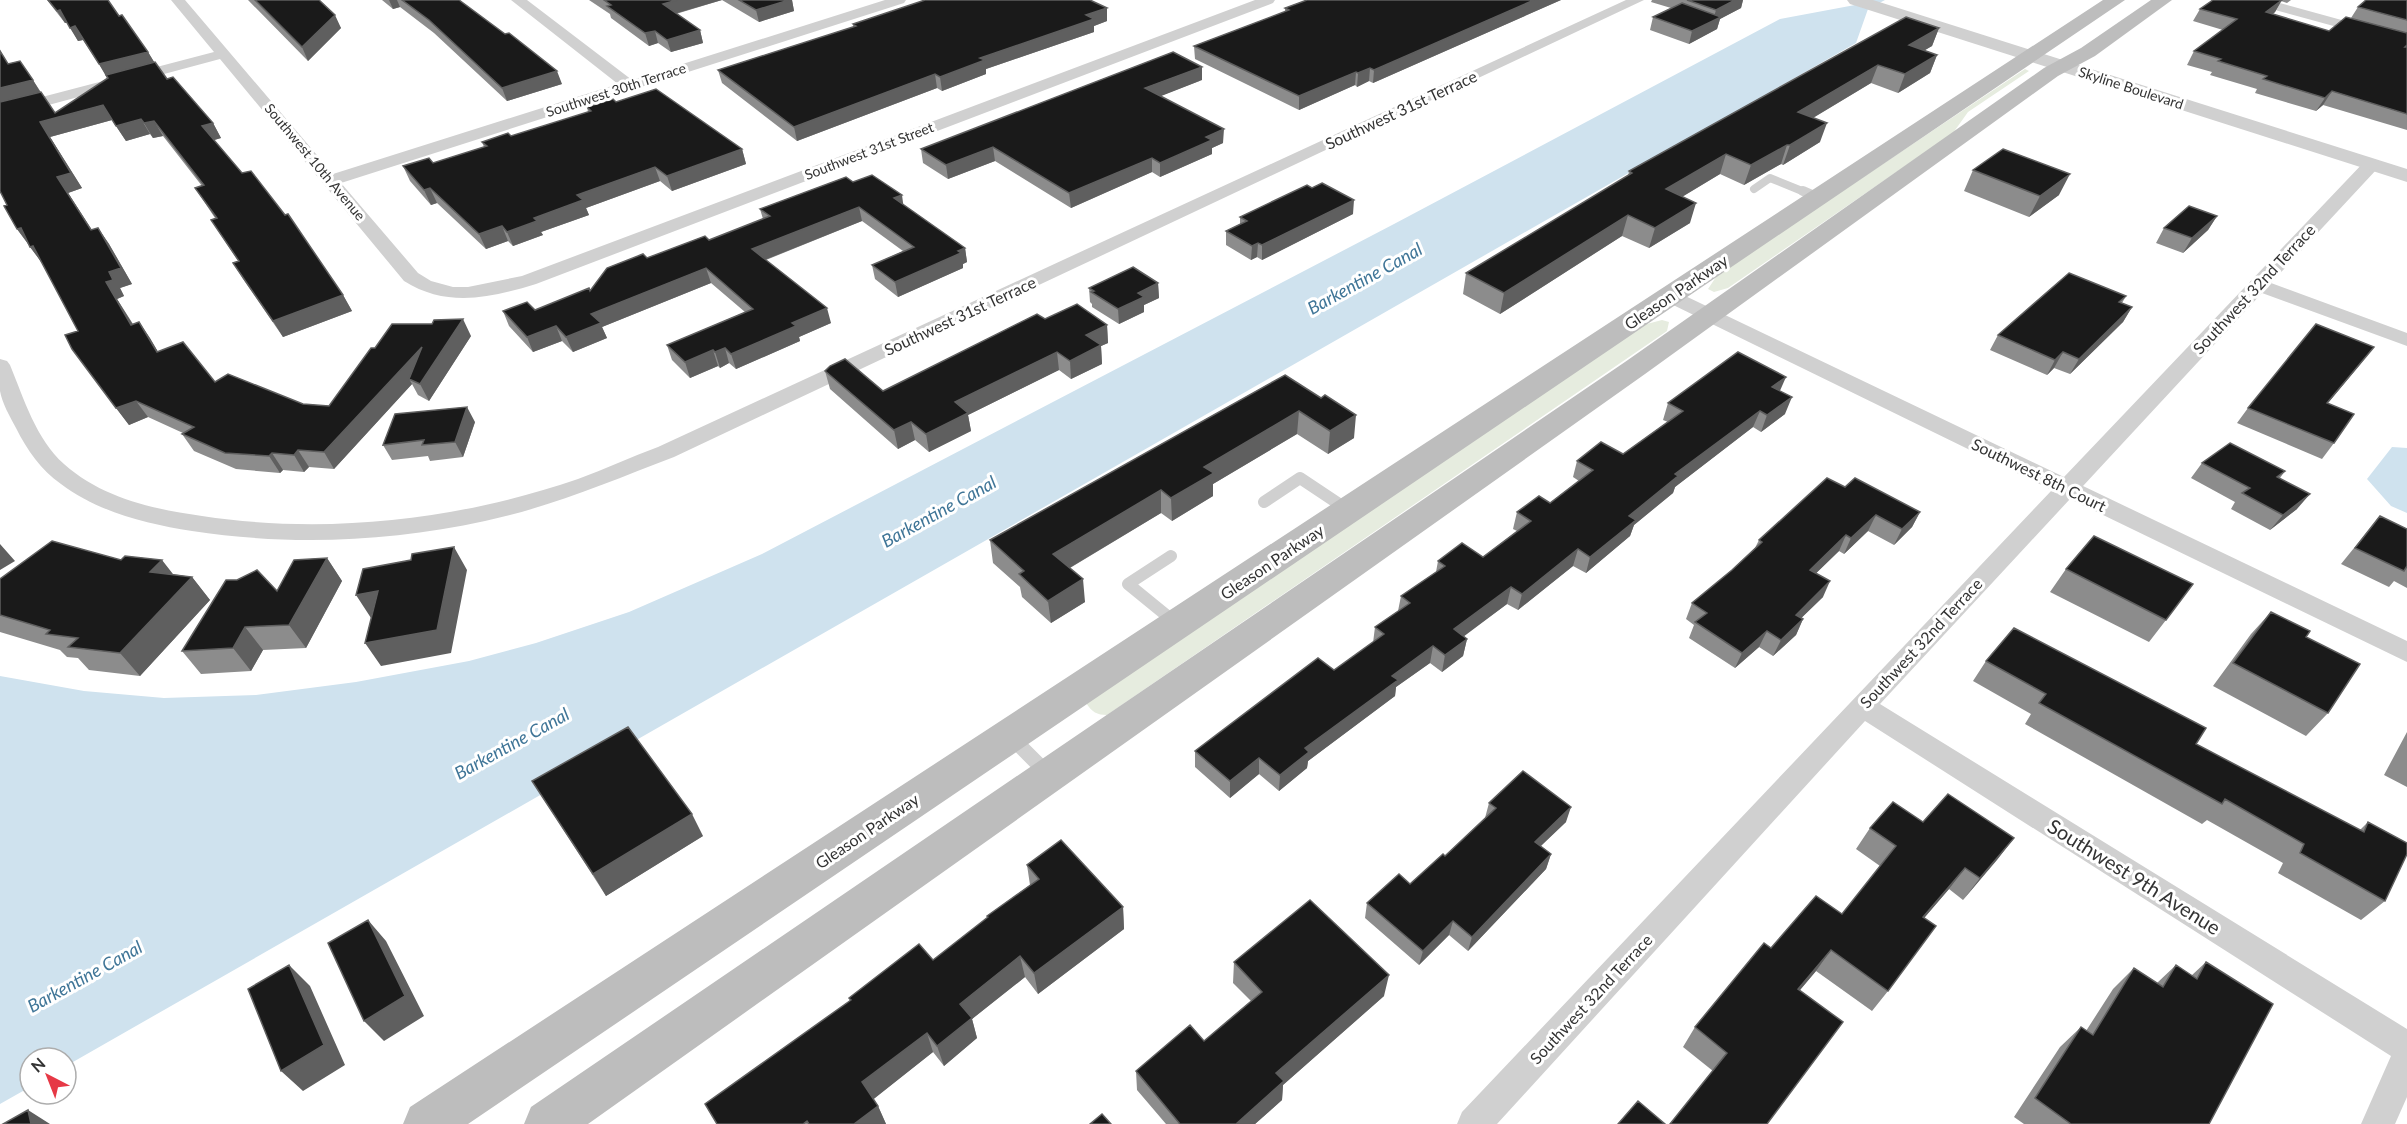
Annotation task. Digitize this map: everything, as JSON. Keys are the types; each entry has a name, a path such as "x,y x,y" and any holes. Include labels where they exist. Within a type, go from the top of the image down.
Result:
{"main road":[{"name":"Gleason Parkway","path":"548,1124 1708,315 2054,56 2116,0"},
{"name":"Gleason Parkway","path":"427,1124 1819,198 2054,56 2163,0"}],"street":[{"name":"Southwest 10th Avenue","path":"178,0 332,180 411,277 425,288 469,295"},
{"path":"518,0 630,86"},
{"path":"847,0 866,11"},
{"name":"Southwest 30th Terrace","path":"332,180 899,0"},
{"name":"Southwest 31st Street","path":"469,295 528,279 1268,0"},
{"name":"Southwest 31st Terrace","path":"0,365 40,452 56,469 75,484 100,497 166,519 214,528 255,532 353,532 414,525 492,510 586,484 666,452 1637,0"},
{"name":"Skyline Boulevard","path":"1856,0 1899,7 2054,56 2407,159"},
{"path":"2254,0 2407,42"},
{"name":"Skyline Boulevard","path":"1899,7 1921,7 2054,56 2407,176"},
{"path":"0,113 224,54"},
{"name":"Southwest 32nd Terrace","path":"1474,1124 1862,706 2371,165"},
{"path":"2259,285 2407,340"},
{"name":"Southwest 8th Court","path":"1670,296 2407,652"},
{"name":"Southwest 9th Avenue","path":"1862,706 2407,1047"},
{"path":"2378,1124 2407,1059"}],"lane":[{"path":"1754,189 1770,178 1819,198"},
{"path":"1264,502 1300,478 1349,510"},
{"path":"1171,556 1128,584 1178,624"},
{"path":"1010,736 1050,776"}],"shaded area":[{"path":"2025,69 2029,71 1968,112 1953,133 1728,288 1714,292 1708,289 1718,274"},
{"path":"1662,320 1669,322 1667,331 1107,715 1090,709 1086,703 1643,325"}],"water":[{"name":"Barkentine Canal","path":"1863,0 1885,0 1868,9 1856,43 78,1059 78,1046 18,1046 18,1094 0,1104 0,676 84,691 164,698 256,695 356,682 469,661 536,643 629,612 762,554 1394,224 1780,19 1855,5"},
{"path":"2392,447 2407,448 2407,513 2391,506 2367,479"}],"building":[{"path":"48,0 108,0 119,16 122,15 148,52 99,64 75,26 70,28 60,10 57,11"},
{"path":"255,0 319,0 335,15 302,47"},
{"path":"402,0 459,0 505,34 509,33 557,71 502,88 429,20"},
{"path":"604,0 677,0 663,4 700,30 667,40 655,31 645,33 607,6 611,5"},
{"path":"739,0 789,0 756,10"},
{"path":"925,0 1090,0 1107,8 1086,15 1094,19 980,58 985,60 940,77 935,74 794,127 718,70 856,26 853,24"},
{"path":"1307,0 1534,0 1374,70 1370,68 1356,72 1299,96 1194,46 1289,10 1285,8"},
{"path":"1687,0 1735,0 1716,10"},
{"path":"2213,0 2282,0 2266,12 2329,31 2346,17 2407,33 2405,47 2407,47 2407,114 2332,91 2325,98 2263,79 2267,76 2194,51 2237,19 2200,9"},
{"path":"2366,0 2407,0 2407,20 2358,7"},
{"path":"1682,3 1721,17 1692,31 1653,17"},
{"path":"1906,17 1939,28 1909,45 1937,55 1905,74 1878,65 1798,112 1827,123 1790,145 1751,165 1726,154 1666,189 1696,203 1655,228 1628,215 1504,293 1466,273 1632,173 1629,171"},
{"path":"0,51 8,64 20,61 33,80 0,88"},
{"path":"1173,52 1202,67 1145,88 1224,129 1206,137 1212,140 1160,163 1152,158 1069,193 993,147 946,165 921,149"},
{"path":"155,62 167,79 173,77 213,123 202,126 242,173 251,171 285,215 288,214 343,295 273,321 233,263 239,261 211,220 217,218 195,188 204,185 154,121 144,123 141,119 116,126 103,105 40,122 71,173 57,177 91,230 98,228 121,268 109,272 113,280 106,282 131,325 139,322 157,352 183,342 215,382 228,374 303,404 329,406 371,348 375,348 392,324 432,324 434,320 463,319 420,384 409,379 422,347 324,452 298,450 294,455 272,453 269,456 225,453 182,434 194,427 136,401 116,408 72,349 65,335 78,331 33,246 30,247 21,228 17,229 4,206 7,205 0,191 0,102 41,92 55,113 108,78 106,75"},
{"path":"656,89 742,149 667,176 655,167 577,195 583,200 534,218 537,221 507,232 502,226 479,234 430,188 424,190 403,166 429,158 433,163 487,146 482,142 508,133 511,136 591,111 587,107 613,99 616,102"},
{"path":"2003,149 2070,174 2040,196 1973,170"},
{"path":"872,175 902,195 894,198 965,248 958,251 961,253 895,282 872,265 914,247 859,207 752,249 827,308 792,323 796,326 731,354 725,348 715,352 713,350 685,362 667,345 753,309 706,268 591,314 601,323 566,337 556,326 527,337 503,311 527,302 535,310 589,288 590,291 607,268 643,254 647,258 705,236 709,240 770,216 760,209 846,177 853,182"},
{"path":"1322,183 1354,200 1262,245 1258,243 1252,246 1226,231 1247,221 1240,217 1307,185 1312,188"},
{"path":"2189,206 2217,216 2192,238 2164,228"},
{"path":"1133,267 1158,283 1138,293 1144,297 1118,309 1091,292 1094,291 1089,288"},
{"path":"2069,273 2126,296 2119,302 2132,307 2079,359 2063,352 2055,360 1998,335"},
{"path":"1077,304 1107,325 1086,335 1101,345 1070,361 1057,352 955,402 968,413 926,434 911,422 894,430 825,371 845,359 883,391 1037,314 1045,319"},
{"path":"2316,324 2374,347 2327,403 2354,414 2334,443 2248,408"},
{"path":"1738,352 1786,377 1772,387 1792,397 1767,415 1760,411 1675,474 1678,476 1629,516 1636,520 1590,557 1578,549 1522,594 1511,587 1454,629 1467,639 1445,655 1433,646 1392,676 1398,680 1305,748 1309,752 1280,775 1259,758 1230,781 1195,751 1318,658 1334,670 1384,634 1375,627 1410,603 1401,596 1445,566 1438,561 1462,543 1483,557 1531,521 1517,512 1539,496 1550,503 1593,470 1577,461 1601,442 1623,454 1683,411 1668,403"},
{"path":"1285,375 1321,398 1325,395 1356,415 1330,431 1299,411 1204,467 1214,473 1171,498 1161,490 1053,554 1083,579 1048,601 1019,574 1024,571 990,540"},
{"path":"467,407 455,442 422,445 424,440 383,445 395,414"},
{"path":"2230,443 2285,471 2277,477 2310,494 2283,515 2242,493 2250,488 2202,463"},
{"path":"1827,478 1845,487 1855,478 1920,512 1902,529 1876,515 1851,538 1846,535 1810,570 1830,581 1796,615 1803,619 1781,640 1767,631 1742,653 1695,622 1707,613 1692,603 1732,570 1762,542 1759,540"},
{"path":"2380,516 2407,529 2407,566 2404,571 2355,548"},
{"path":"2094,536 2193,584 2166,620 2066,569"},
{"path":"52,541 121,560 125,556 162,560 150,572 192,577 120,653 68,647 78,638 46,634 50,630 0,615 0,579"},
{"path":"454,547 437,630 365,643 378,591 356,595 363,569 411,560 412,554"},
{"path":"327,558 289,625 245,627 233,648 182,651 226,580 237,580 257,570 277,591 294,560"},
{"path":"2271,612 2310,631 2306,637 2360,664 2328,713 2233,663"},
{"path":"2014,628 2206,728 2196,744 2364,832 2368,822 2407,843 2407,854 2385,901 2300,853 2304,844 2225,799 2222,804 2039,703 2046,694 1986,661"},
{"path":"628,727 692,814 593,874 532,781"},
{"path":"1523,771 1571,807 1535,842 1551,854 1472,937 1453,921 1423,951 1367,903 1399,874 1410,884 1443,854 1445,856 1496,808 1489,803"},
{"path":"1948,794 2014,838 1980,878 1965,868 1923,917 1936,926 1888,991 1831,950 1798,989 1843,1022 1767,1124 1670,1124 1727,1053 1695,1027 1764,943 1771,948 1816,896 1842,914 1896,846 1870,828 1893,802 1923,822"},
{"path":"1061,840 1123,907 1034,973 1020,956 960,1004 972,1018 937,1046 927,1033 862,1082 878,1106 854,1124 809,1124 807,1121 803,1124 717,1124 705,1104 851,1000 849,998 919,944 933,960 987,916 1039,879 1027,865"},
{"path":"1310,900 1389,975 1276,1073 1284,1081 1236,1124 1180,1124 1136,1071 1190,1025 1204,1041 1262,992 1234,962"},
{"path":"368,920 405,996 364,1021 328,943"},
{"path":"2206,962 2273,1004 2209,1124 2071,1124 2035,1098 2081,1027 2093,1035 2134,968 2163,987 2176,965 2197,979"},
{"path":"289,965 324,1045 281,1071 248,989"},
{"path":"1638,1101 1665,1124 1618,1124"},
{"path":"28,1110 31,1124 3,1124"},
{"path":"1102,1114 1111,1124 1090,1124"}]}
